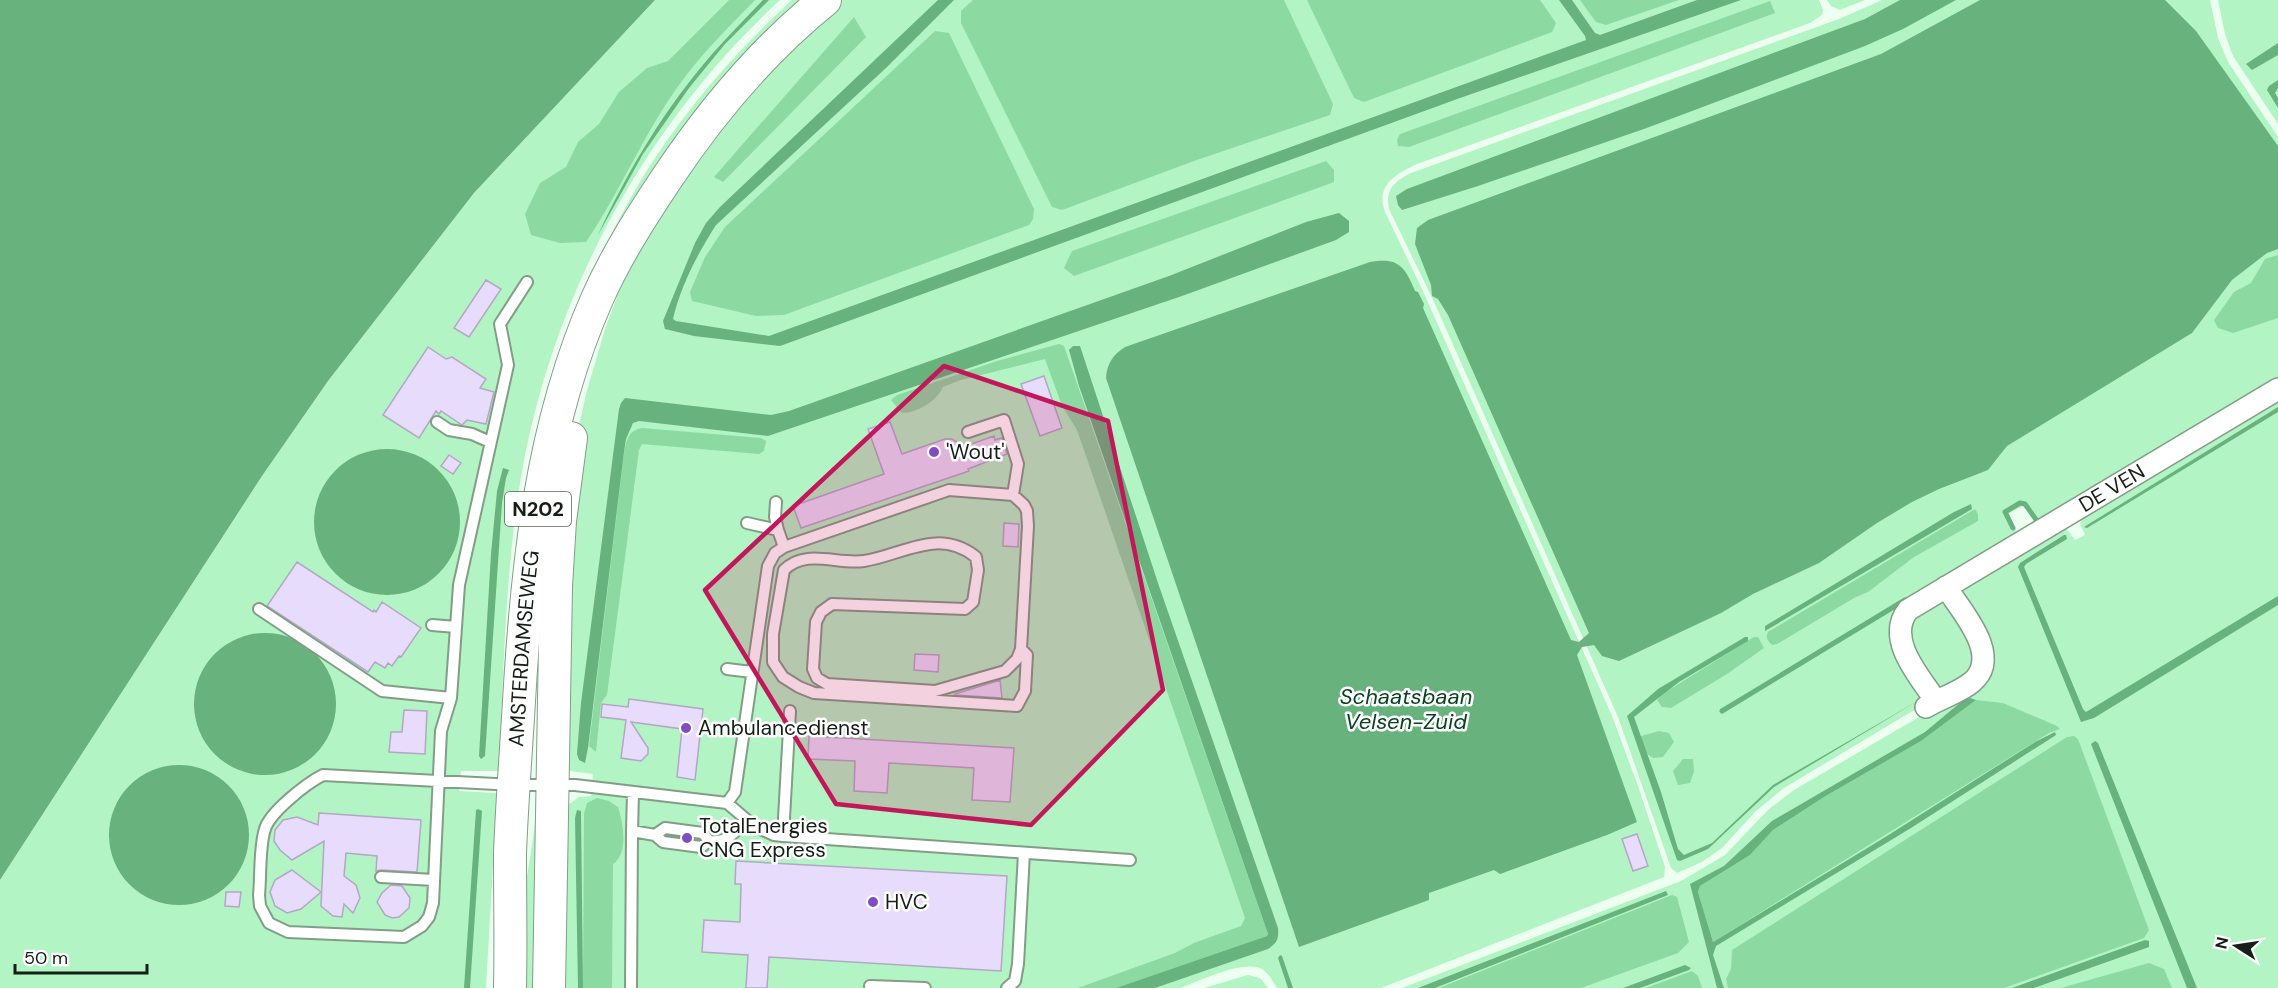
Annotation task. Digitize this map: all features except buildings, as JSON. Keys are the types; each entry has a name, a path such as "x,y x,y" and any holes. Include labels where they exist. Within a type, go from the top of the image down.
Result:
{"main road":[{"name":"AMSTERDAMSEWEG","path":"510,988 512,926 510,853 526,597 535,525 552,434 572,366 597,299 630,235 660,189 719,106 766,54 825,0"},
{"name":"AMSTERDAMSEWEG","path":"549,988 556,586 569,445 579,395 598,330 660,189"}],"street":[{"name":"DE VEN","path":"1946,587 1978,637 1984,652 1982,669 1973,681 1931,704 1902,644 1900,630 1904,615 1908,610 1946,587 2278,389"}],"lane":[{"path":"527,282 500,324 508,365 459,585 451,699 441,730 439,779 433,903 429,917 422,926 404,937 288,932 269,923 260,906 264,831 275,814 312,780 323,775 339,774 439,779 514,784 584,785 727,803 763,831 783,836 1130,860"},
{"path":"968,432 1004,420 1018,464 1013,495"},
{"path":"437,422 449,430 472,434 490,442"},
{"path":"727,803 735,792 768,566 776,553 784,547 949,490 1013,495 1024,505 1028,518 1021,649 1017,659 1005,671 935,691 827,684 817,678 813,669 816,622 821,612 832,604 965,609 973,602 978,570 975,557 964,548 944,543 917,545 862,561 804,558 791,563 784,570 773,634 773,662 783,677 814,693 1017,706 1025,691 1027,655 1021,649"},
{"path":"776,502 775,517 784,547"},
{"path":"747,523 778,530"},
{"path":"259,609 382,691 451,699"},
{"path":"432,625 456,627"},
{"path":"728,669 752,672"},
{"path":"783,836 790,711"},
{"path":"631,988 633,792"},
{"path":"632,831 655,835 663,842 701,847 709,841 727,840 745,819"},
{"path":"1007,988 1015,981 1018,964 1024,853"},
{"path":"381,877 434,880"},
{"path":"870,986 925,988"}],"highlighted area":[{"path":"944,366 1108,421 1163,690 1031,825 836,804 705,590"}],"shaded area":[{"path":"655,0 780,0 733,47 690,97 651,151 617,207 587,266 561,327 541,390 525,455 513,533 506,613 499,771 461,771 459,791 496,793 497,795 486,988 0,988 0,880 262,476 328,381 474,193"},
{"path":"729,0 755,0 706,52 679,85 586,242 560,243 531,235 525,214 540,183 566,167 578,142 599,124 619,92 647,68 668,61"},
{"path":"792,0 807,0 599,277 605,250 613,230 638,185 671,134 728,64"},
{"path":"842,0 1819,0 1823,10 1822,15 1810,23 1417,164 1395,176 1385,188 1383,195 1385,212 1422,289 1612,716 1665,867 1664,877 1381,988 1277,988 1262,969 1244,967 1221,972 1180,988 556,988 565,807 579,797 591,796 593,774 570,771 563,765 577,435 586,394 605,329 619,292 644,239 721,121 821,17"},
{"path":"973,0 1284,0 1333,104 1330,115 1194,161 1062,210 1052,207 961,23 961,11"},
{"path":"1307,0 1540,0 1556,23 1552,32 1364,102 1354,98"},
{"path":"1580,0 1679,0 1606,25 1596,22"},
{"path":"1827,0 1865,0 1840,10 1831,6"},
{"path":"1882,0 2210,0 2218,38 2228,62 2278,137 2278,381 2037,523 2023,506 2009,513 2017,533 1902,610 1926,694 1921,706 1784,788 1756,811 1722,848 1702,862 1677,873 1671,868 1618,717 1435,304 1389,209 1388,196 1392,186 1411,173 1839,19"},
{"path":"2218,0 2278,0 2278,124 2233,56 2225,34"},
{"path":"1770,1 1775,13 1409,147 1398,146 1397,140 1400,134"},
{"path":"854,17 866,37 723,182 714,177"},
{"path":"935,31 949,33 1034,209 1033,219 1029,225 784,315 756,316 692,301 690,292 705,257 725,227"},
{"path":"1326,161 1334,170 1334,182 1074,276 1064,268 1072,251"},
{"path":"2278,255 2278,318 2233,333 2218,328 2214,320 2234,292 2251,283 2265,259"},
{"path":"1059,344 1064,346 1268,934 1116,988 1078,988 1241,926 1245,918 1077,430 1062,406 1045,359 961,380 943,387 936,397 914,411 902,413 891,400 897,395 997,361"},
{"path":"2278,395 2278,988 1402,988 1681,881 1725,855 1769,809 1794,790 1979,682 1962,597 1964,588 2065,527 2075,540 2085,535 2080,524 2083,516"},
{"path":"642,428 761,438 766,441 764,451 759,454 642,444 639,450 607,695 601,703 596,752 589,746 624,453 629,436"},
{"path":"1975,509 1978,521 1914,557 1868,592 1777,644 1772,645 1768,641 1768,632"},
{"path":"1942,602 1946,603 1974,640 1975,668 1941,692 1916,662 1908,622"},
{"path":"1754,637 1758,637 1764,648 1727,674 1671,708 1662,707 1657,700 1664,693"},
{"path":"1976,700 2003,703 2060,729 2049,733 1713,942 1698,892 1700,886 1750,855 1773,830 1824,797 1921,741"},
{"path":"1659,731 1669,733 1674,742 1663,757 1653,758 1640,749 1638,737"},
{"path":"2074,736 2078,739 2149,930 2144,938 2004,988 1728,988 1726,979 1731,969 1732,950 2067,737"},
{"path":"1683,759 1693,759 1694,772 1690,783 1678,785 1673,771"},
{"path":"597,798 609,801 618,807 623,829 621,853 613,864 612,988 583,988 584,814 587,803"},
{"path":"537,811 544,988 519,988 522,910"},
{"path":"1672,895 1677,897 1689,942 1678,953 1581,988 1439,988"},
{"path":"2149,963 2164,969 2172,988 2061,988"},
{"path":"1692,971 1698,976 1702,988 1646,988"},
{"path":"1248,975 1260,978 1268,988 1204,988"}],"water":[{"path":"0,0 655,0 474,193 328,381 262,476 0,880"},
{"path":"763,0 769,0 725,44 689,88 643,154 598,235 635,163 663,118 713,53"},
{"path":"938,0 954,0 887,67 716,225 691,270 673,319 769,336 1586,40 1559,0 1572,0 1595,33 1600,35 1697,0 1741,0 1460,98 780,346 694,336 665,329 663,321 695,243 706,223 720,207"},
{"path":"1900,0 1956,0 1903,29 1865,46 1644,129 1402,210 1398,205 1396,196 1407,189 1865,19"},
{"name":"Schaatsbaan Velsen-Zuid","path":"1980,0 2165,0 2196,31 2278,146 2278,249 2267,253 2232,280 2192,333 2007,446 1988,470 1912,502 1819,563 1619,661 1602,656 1594,645 1582,647 1577,655 1637,822 1500,874 1494,870 1429,893 1429,900 1299,947 1106,378 1111,360 1125,347 1370,262 1387,261 1399,265 1408,275 1424,304 1423,308 1571,640 1579,642 1589,633 1448,315 1438,299 1432,296 1431,285 1415,244 1417,228 1428,220 1881,54"},
{"path":"2278,43 2278,55 2252,70 2246,64"},
{"path":"2278,80 2275,93 2278,98 2278,108 2267,90"},
{"path":"1339,213 1349,221 1349,232 1336,240 1182,296 768,436 639,421 633,423 626,439 624,452 588,748 585,763 579,760 577,754 581,703 619,409 625,398 771,415 789,411 1169,276 1306,222"},
{"path":"1073,346 1080,346 1159,586 1278,928 1277,940 1268,949 1155,988 1116,988 1268,934 1079,386 1069,350"},
{"path":"2278,407 2278,412 2087,528 2084,527"},
{"path":"387,449 415,455 438,471 454,494 460,522 454,550 438,573 415,589 387,595 359,589 336,573 320,550 314,522 320,494 336,471 359,455"},
{"path":"503,468 509,470 502,503 485,756 481,759 479,756 491,554 497,491"},
{"path":"1971,504 1972,509 1765,631 1765,626"},
{"path":"2064,535 2067,539 2024,567 2086,712 2278,596 2278,605 2094,718 2081,722 2018,567 2020,563"},
{"path":"265,633 292,638 316,653 331,677 336,704 331,731 316,755 292,770 265,775 238,770 214,755 199,731 194,704 199,677 214,653 238,638"},
{"path":"1748,637 1748,641 1679,682 1634,717 1661,792 1678,849 1684,855 1712,843 1773,785 1921,699 1774,787 1708,849 1680,861 1677,860 1627,716 1658,689"},
{"path":"1967,697 1976,700 1921,741 1824,797 1773,830 1750,855 1700,886 1698,892 1713,942 2035,742 2055,732 2056,735 1911,828 1716,946 1713,955 1724,988 1717,988 1690,884 1724,866 1772,821 1925,732"},
{"path":"2095,741 2098,743 2197,988 2187,988 2091,744"},
{"path":"179,765 206,770 228,786 244,808 249,835 244,862 228,884 206,900 179,905 152,900 130,884 114,862 109,835 114,808 130,786 152,770"},
{"path":"476,810 482,811 470,988 464,988"},
{"path":"577,810 581,811 583,988 578,988 575,818"},
{"path":"1666,891 1668,895 1435,988 1418,988"},
{"path":"2145,940 2149,941 2149,947 2034,988 2012,988"},
{"path":"1280,955 1293,988 1288,988 1278,958"},
{"path":"1685,965 1691,968 1640,988 1623,988"}],"waterway":[{"path":"2013,528 2005,512 2020,503 2025,504 2037,521"},
{"path":"1722,711 1905,600"}],"place":[{"name":"'Wout'","path":"934,452"},
{"name":"Ambulancedienst","path":"686,728"},
{"name":"TotalEnergies CNG Express","path":"687,838"},
{"name":"HVC","path":"873,902"}]}
